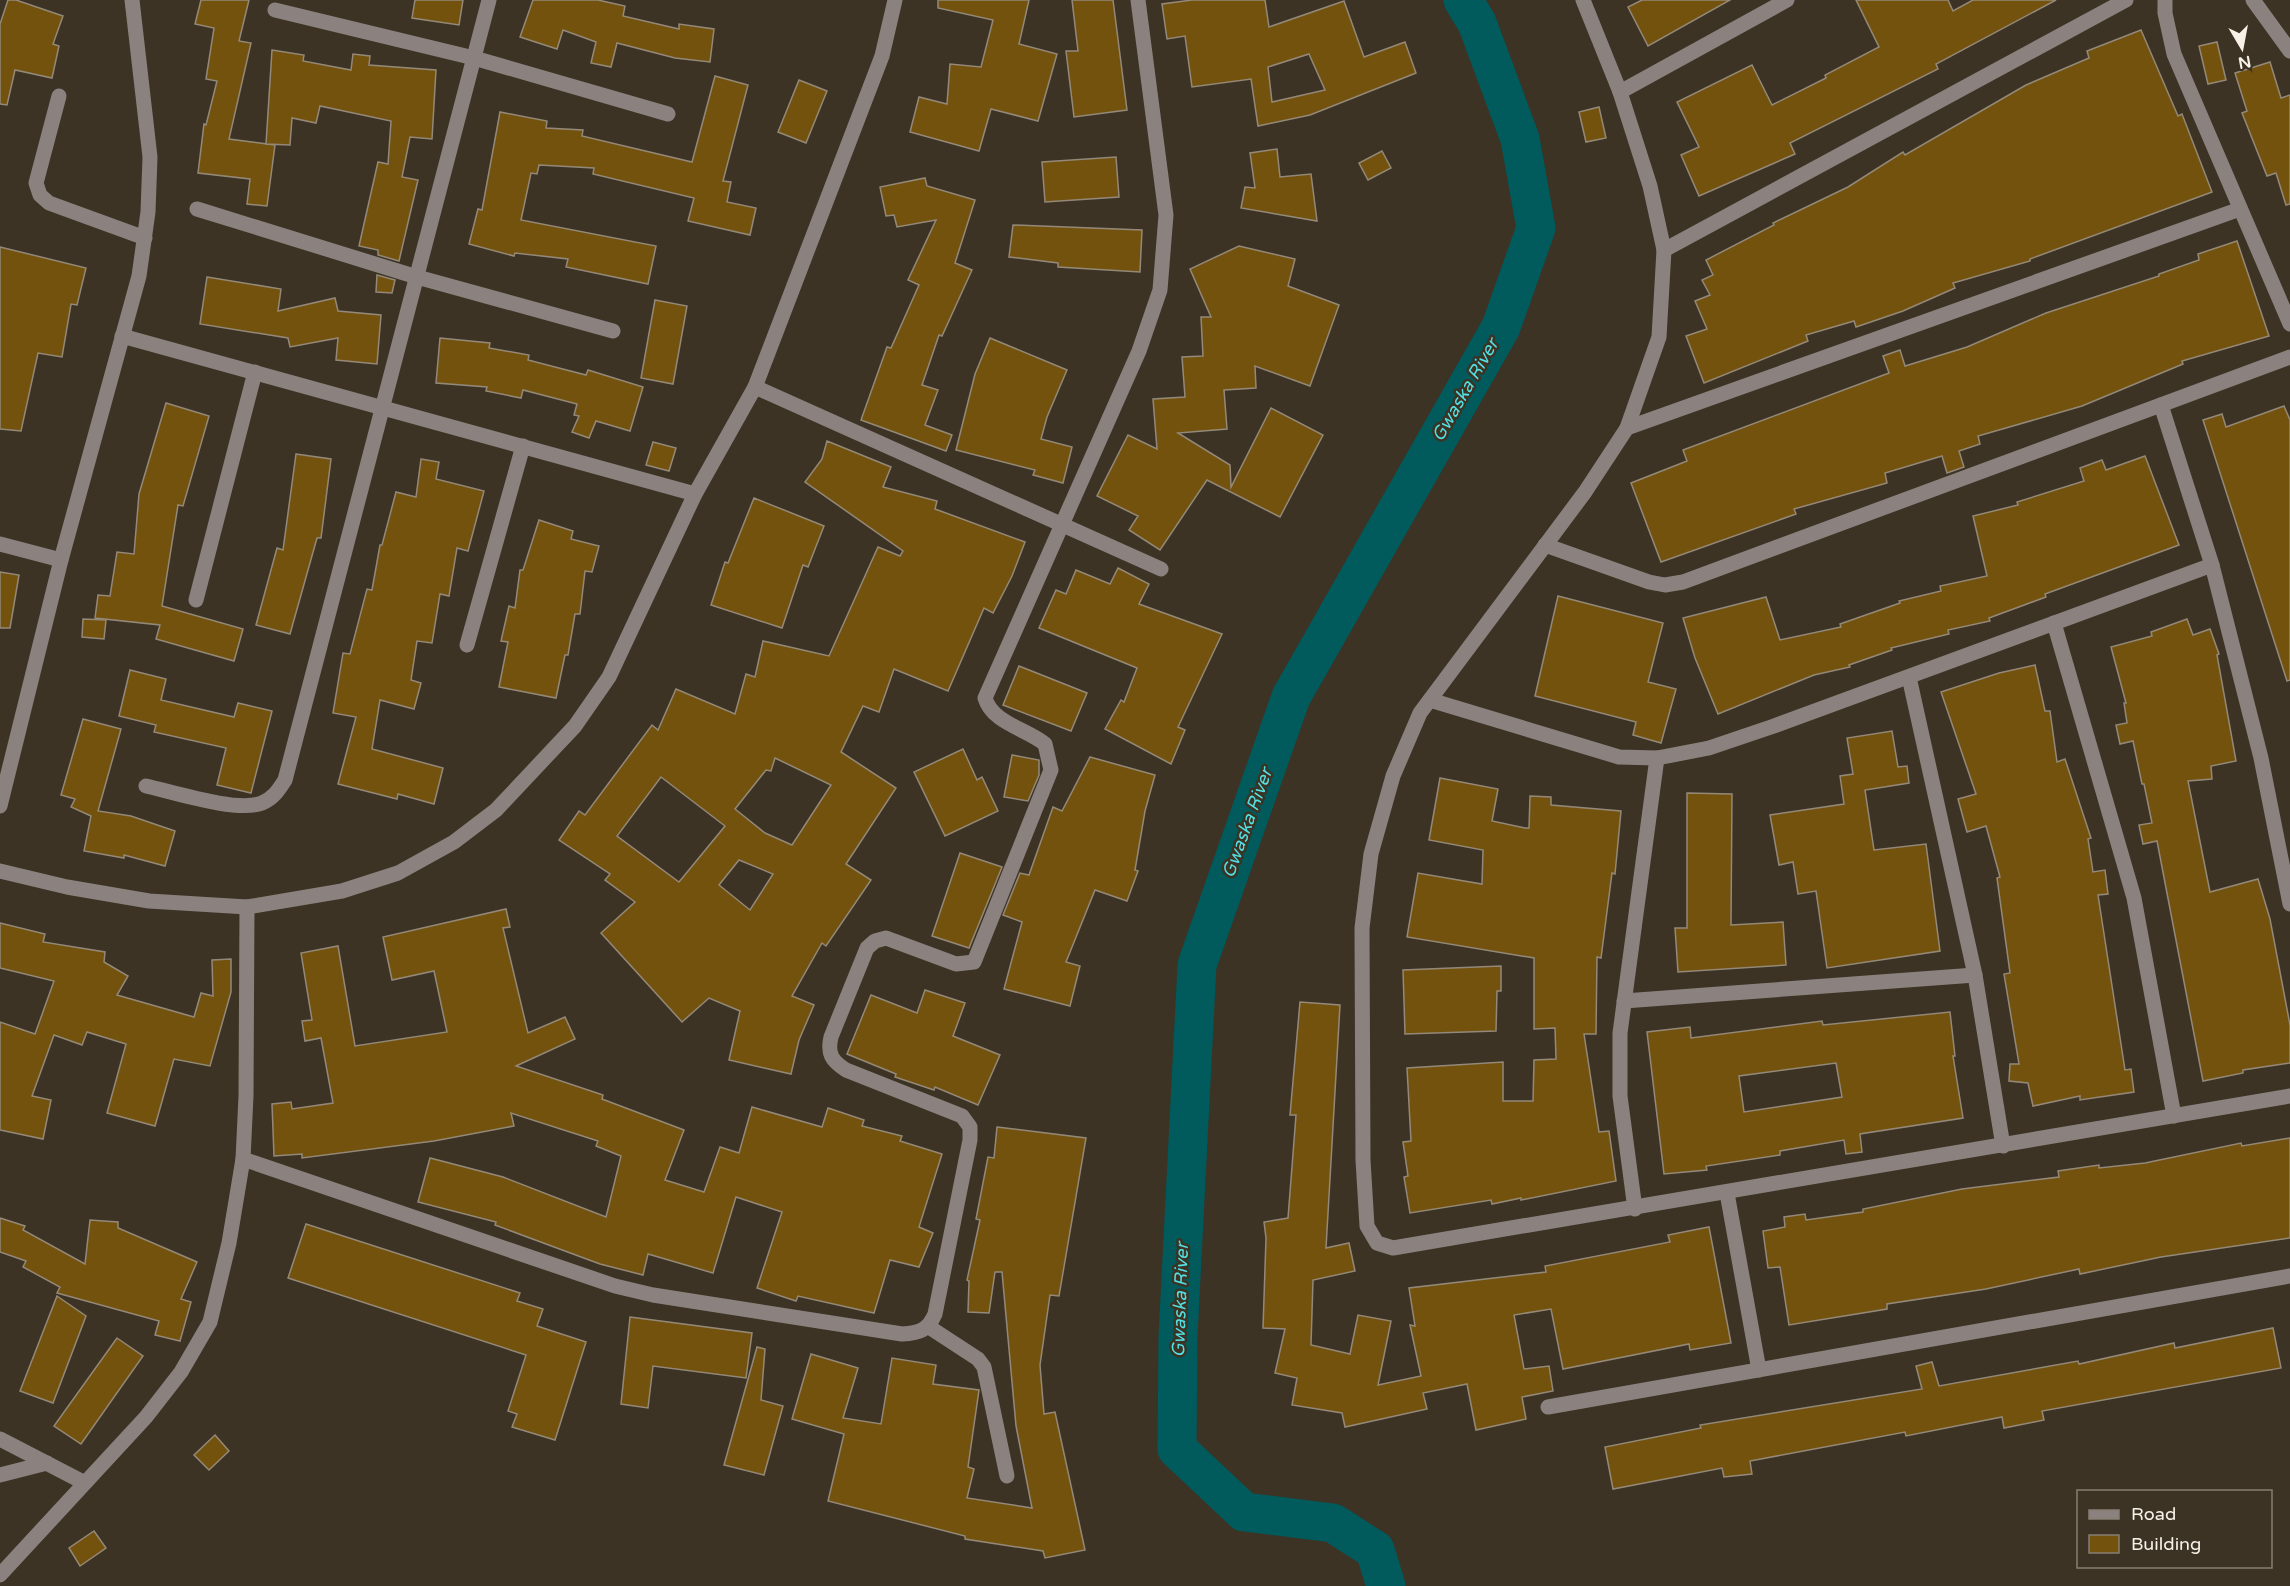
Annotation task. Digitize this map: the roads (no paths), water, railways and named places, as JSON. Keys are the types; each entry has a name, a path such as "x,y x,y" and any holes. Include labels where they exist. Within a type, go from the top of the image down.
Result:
{"street":[{"path":"0,806 61,560 139,276 145,238 150,157 132,0"},
{"path":"146,786 243,807 262,803 275,795 285,780 489,0"},
{"path":"0,871 67,887 149,901 247,907 342,891 398,873 454,843 496,810 575,726 609,677 695,494 755,387 882,56 895,0"},
{"path":"243,1159 615,1286 653,1295 902,1334 918,1334 929,1327 938,1302 970,1140 970,1127 962,1116 846,1070 834,1062 828,1050 831,1037 867,948 875,941 886,939 956,964 974,962 1051,770 1046,744 995,715 988,707 985,698 1139,351 1160,290 1166,215 1138,0"},
{"path":"1583,0 1620,92 1650,186 1664,250 1659,337 1627,428 1585,492 1420,713 1393,776 1371,854 1362,928 1363,1160 1367,1226 1377,1243 1393,1248 1635,1209 2290,1096"},
{"path":"1620,92 1787,0"},
{"path":"1664,250 2126,0"},
{"path":"2165,0 2165,13 2174,54 2290,324"},
{"path":"2253,0 2290,51"},
{"path":"275,10 474,58 668,114"},
{"path":"58,96 36,183 40,195 49,203 145,238"},
{"path":"197,209 417,277 613,331"},
{"path":"1627,428 2240,209"},
{"path":"122,336 695,494"},
{"path":"1545,545 1648,582 1665,585 1683,582 2290,357"},
{"path":"196,600 255,372"},
{"path":"755,387 1161,569"},
{"path":"2162,405 2212,565 2261,758 2290,904"},
{"path":"466,645 523,446"},
{"path":"0,544 61,560"},
{"path":"1430,700 1619,757 1657,758 1709,748 2212,565"},
{"path":"2054,623 2134,898 2174,1116"},
{"path":"1909,676 1975,975 2003,1146"},
{"path":"1635,1209 1620,1096 1620,1033 1657,758"},
{"path":"0,1575 83,1482 146,1417 181,1372 210,1322 230,1243 243,1159 246,1096 247,907"},
{"path":"1624,1001 1975,975"},
{"path":"1727,1193 1759,1370"},
{"path":"1548,1407 2290,1276"},
{"path":"929,1327 978,1359 984,1367 1007,1476"},
{"path":"0,1439 83,1482"},
{"path":"0,1475 47,1463"}],"waterway":[{"name":"Gwaska River","path":"1386,1586 1375,1550 1333,1523 1244,1512 1177,1449 1178,1336 1197,965 1291,697 1501,327 1536,228 1520,139 1477,23 1463,0"}]}
